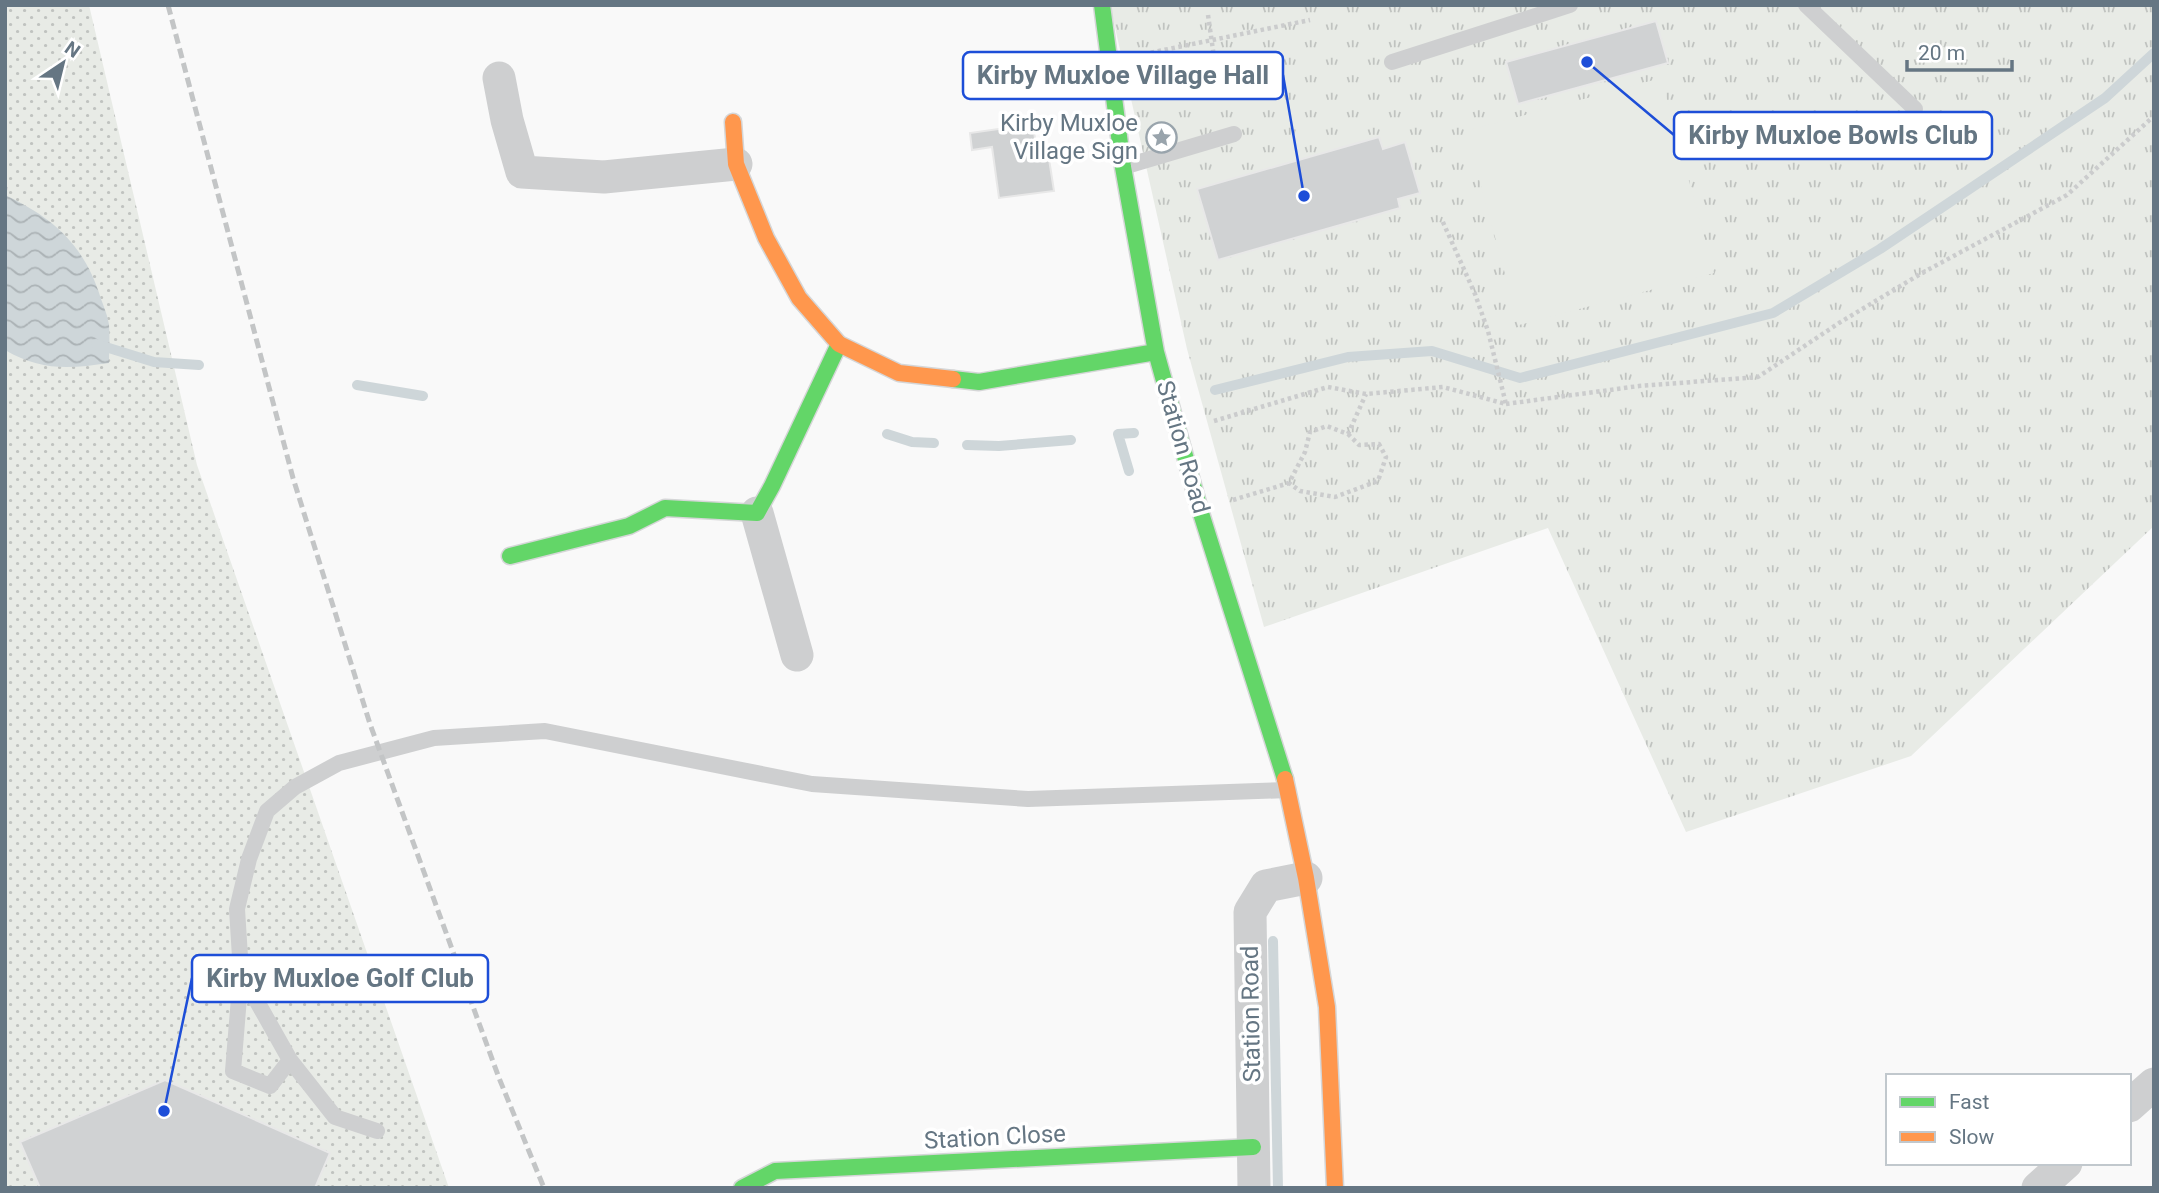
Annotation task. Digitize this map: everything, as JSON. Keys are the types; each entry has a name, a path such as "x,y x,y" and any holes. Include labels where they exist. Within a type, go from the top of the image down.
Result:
{"street":[{"name":"Station Road","path":"1102,5 1123,167 1156,352 1200,510 1288,790 1306,878 1327,1007 1335,1188"},
{"path":"499,78 522,172 604,177 736,164"},
{"path":"733,122 736,164 766,238 799,298 839,344 899,373 979,382 1156,352"},
{"path":"797,655 757,513 839,344"},
{"path":"510,555 629,526 665,508 757,513"},
{"name":"Station Road","path":"1254,1188 1250,912 1266,887 1306,878"},
{"path":"2131,1104 2154,1084"},
{"name":"Station Close","path":"742,1188 775,1171 1253,1147"},
{"path":"2038,1188 2064,1165"}],"lane":[{"path":"1392,62 1570,5"},
{"path":"1806,5 1915,109"},
{"path":"1123,167 1234,134"},
{"path":"290,1060 270,1086 233,1071 241,973 237,909 248,859 267,811 295,787 339,763 434,738 545,731 812,785 1028,799 1288,790"},
{"path":"241,973 290,1060 335,1117 377,1131"}],"path":[{"path":"1208,15 1216,71"},
{"path":"1109,61 1310,20"},
{"path":"1178,431 1328,387 1366,394 1443,387 1506,404 1639,386 1758,377 1839,323 1922,273 2067,195 2154,116"},
{"path":"1442,220 1489,331 1506,404"},
{"path":"1348,434 1366,394"},
{"path":"1200,510 1289,483 1305,452 1310,432 1327,426 1348,434 1359,445 1379,444 1386,457 1378,481 1335,497 1300,491 1289,483"}],"green space":[{"path":"5,5 89,5 197,465 449,1188 5,1188"},
{"path":"1110,5 2154,5 2154,526 1911,756 1686,832 1548,528 1264,627 1187,349"},
{"path":"1661,78 1714,273 1519,325 1466,131"}],"water":[{"path":"5,195 53,224 77,249 94,280 108,319 109,363 56,367 31,362 5,350"}],"building":[{"path":"1656,21 1668,63 1518,104 1506,62"},
{"path":"1033,124 1038,161 1049,159 1054,191 999,198 992,147 972,150 970,133"},
{"path":"1379,137 1383,149 1405,142 1420,193 1398,199 1400,208 1218,260 1197,189"},
{"path":"165,1080 330,1153 315,1188 40,1188 20,1142"}],"waterway":[{"path":"1215,390 1348,357 1432,351 1520,378 1773,313 1880,249 2105,98 2154,53"},
{"path":"96,344 154,362 199,365"},
{"path":"357,385 423,396"},
{"path":"1129,471 1118,434 1134,433"},
{"path":"887,434 912,442 934,443"},
{"path":"967,445 999,446 1071,440"},
{"path":"1273,941 1278,1188"}],"railway":[{"path":"168,5 293,478 370,724 499,1078 544,1188"}],"traffic: fast":[{"path":"1102,5 1123,167 1156,352 1200,510 1285,779"},
{"path":"510,556 629,526 665,508 757,513 839,344"},
{"path":"953,379 979,382 1156,352"},
{"path":"742,1188 775,1171 1253,1147"}],"traffic: slow":[{"path":"733,122 736,164 766,238 799,298 839,344 899,373 953,379"},
{"path":"1285,779 1306,878 1327,1007 1335,1188"}],"place":[{"name":"Kirby Muxloe Bowls Club","path":"1587,62"},
{"name":"Kirby Muxloe Village Sign","path":"1161,137"},
{"name":"Kirby Muxloe Village Hall","path":"1304,196"},
{"name":"Kirby Muxloe Golf Club","path":"164,1111"}]}
